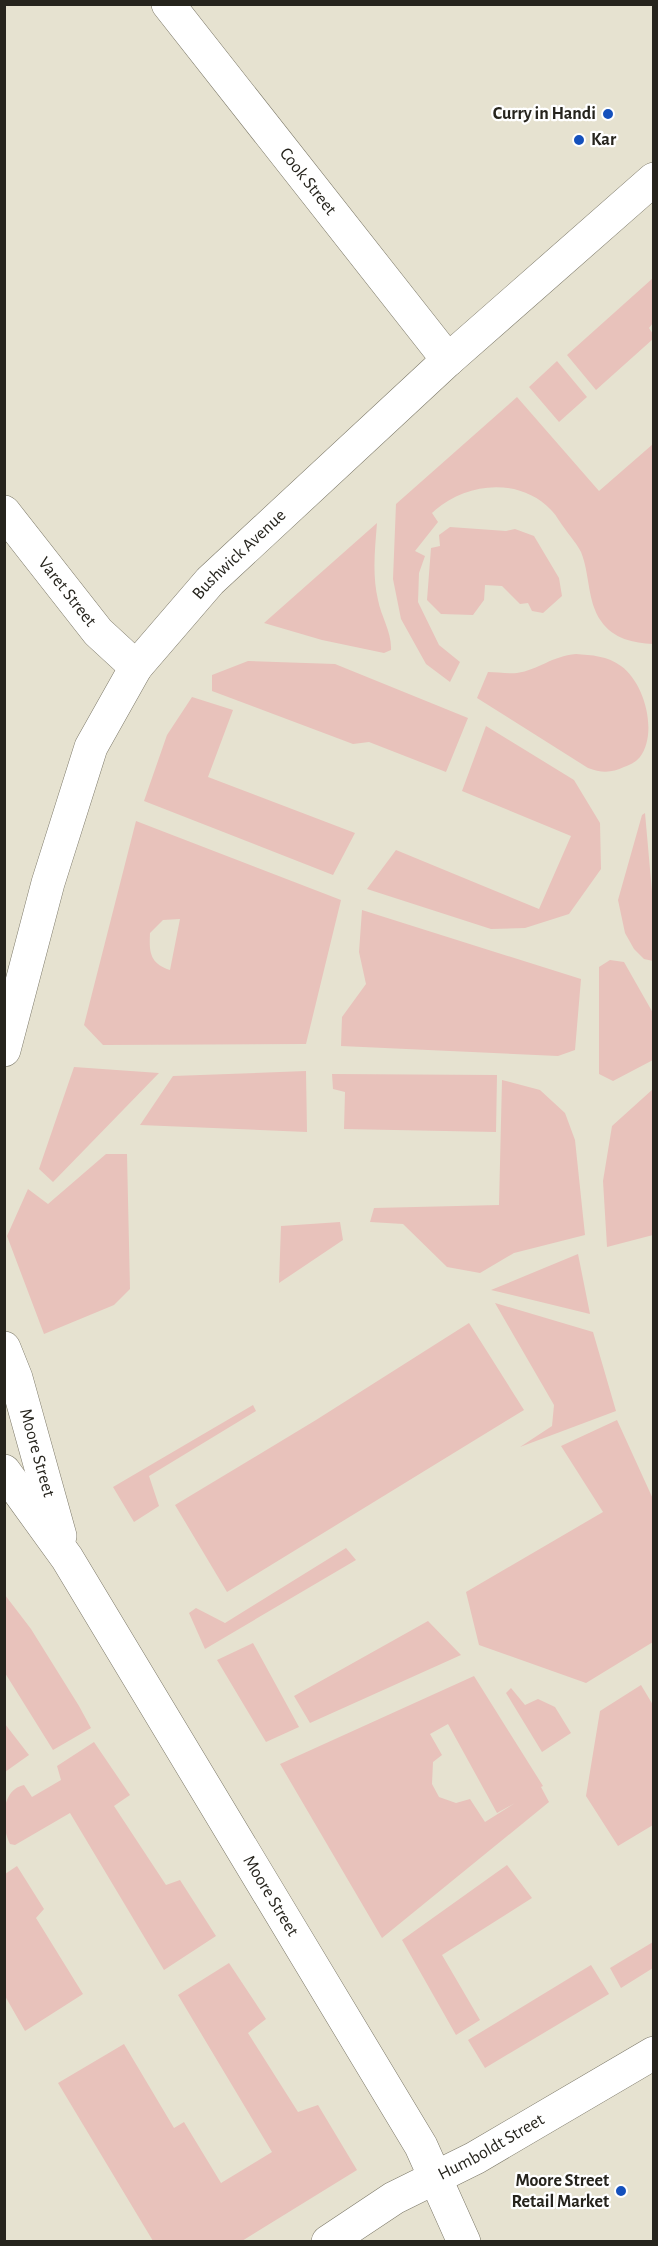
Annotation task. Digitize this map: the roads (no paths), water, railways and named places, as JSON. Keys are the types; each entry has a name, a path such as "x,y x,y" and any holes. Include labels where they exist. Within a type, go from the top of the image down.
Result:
{"street":[{"name":"Cook Street","path":"168,4 448,360"},
{"name":"Bushwick Avenue","path":"4,1050 48,883 91,747 136,667 210,581 448,360 654,180"},
{"name":"Varet Street","path":"4,512 98,632 136,667"},
{"name":"Moore Street","path":"4,1348 16,1378 67,1558"},
{"name":"Moore Street","path":"4,1471 67,1558 422,2146 464,2241"},
{"name":"Humboldt Street","path":"328,2241 394,2198 475,2158 654,2053"}],"place":[{"name":"Curry in Handi","path":"608,114"},
{"name":"Kar","path":"579,140"},
{"name":"Moore Street Retail Market","path":"621,2191"}]}
